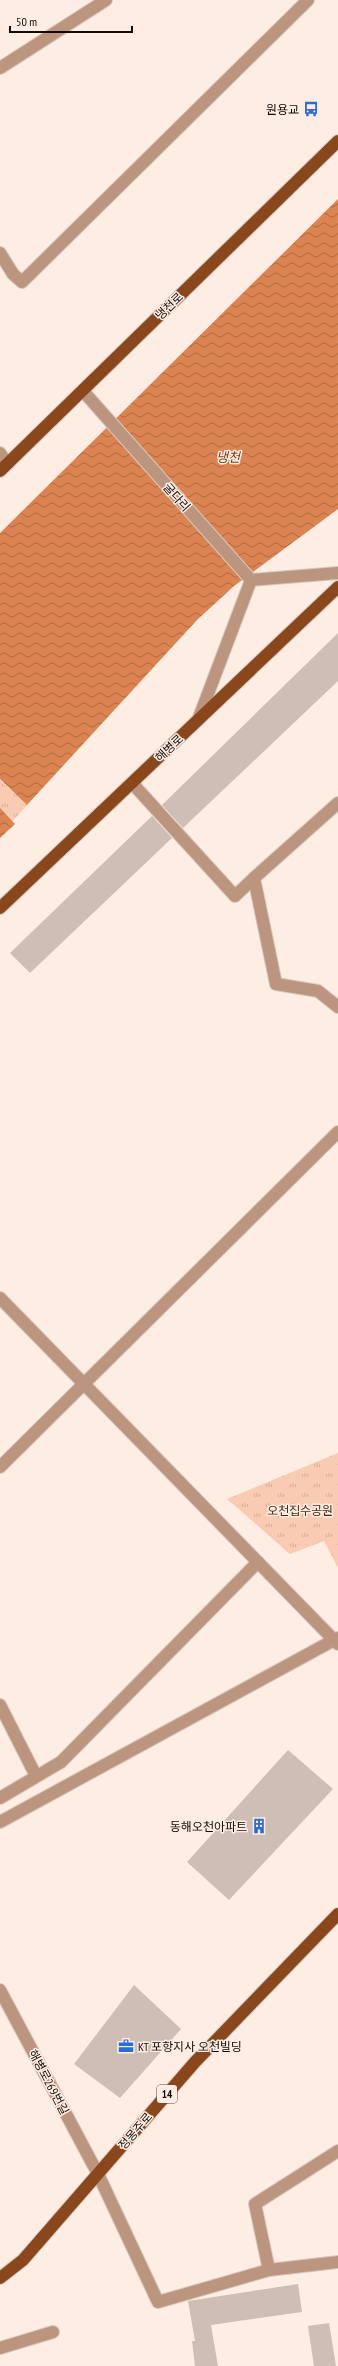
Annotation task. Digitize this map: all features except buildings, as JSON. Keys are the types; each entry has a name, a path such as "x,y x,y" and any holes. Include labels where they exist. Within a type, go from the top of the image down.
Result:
{"main road":[{"name":"냉천로","path":"4,468 338,141"},
{"name":"해병로","path":"0,908 338,587"},
{"name":"정몽주로","path":"0,2278 23,2260 195,2062 338,1914"}],"street":[{"path":"0,68 106,0"},
{"path":"0,254 13,274 22,282 308,0"},
{"name":"굴다리","path":"83,391 250,578"},
{"path":"0,454 4,468"},
{"path":"198,720 250,578 338,573"},
{"path":"132,783 235,896 338,803"},
{"path":"254,878 276,984 318,991 338,1007"},
{"path":"0,1467 338,1132"},
{"path":"0,1298 337,1641 0,1822"},
{"path":"0,1798 61,1762 258,1562"},
{"path":"0,1705 36,1776"},
{"name":"해병로269번길","path":"0,1990 98,2174 158,2302 269,2270"},
{"path":"338,2151 255,2204 269,2270 338,2262"},
{"path":"0,2348 53,2332"}],"green space":[{"path":"0,780 27,805 0,835"},
{"name":"오천집수공원","path":"338,1453 338,1568 324,1541 290,1554 227,1499"}],"water":[{"name":"냉천","path":"338,199 338,509 234,586 197,620 27,805 0,779 0,533"},
{"path":"0,808 15,824 0,838"}],"place":[{"name":"원용교","path":"311,109"},
{"name":"동해오천아파트","path":"259,1826"},
{"name":"KT 포항지사 오천빌딩","path":"126,2046"}]}
